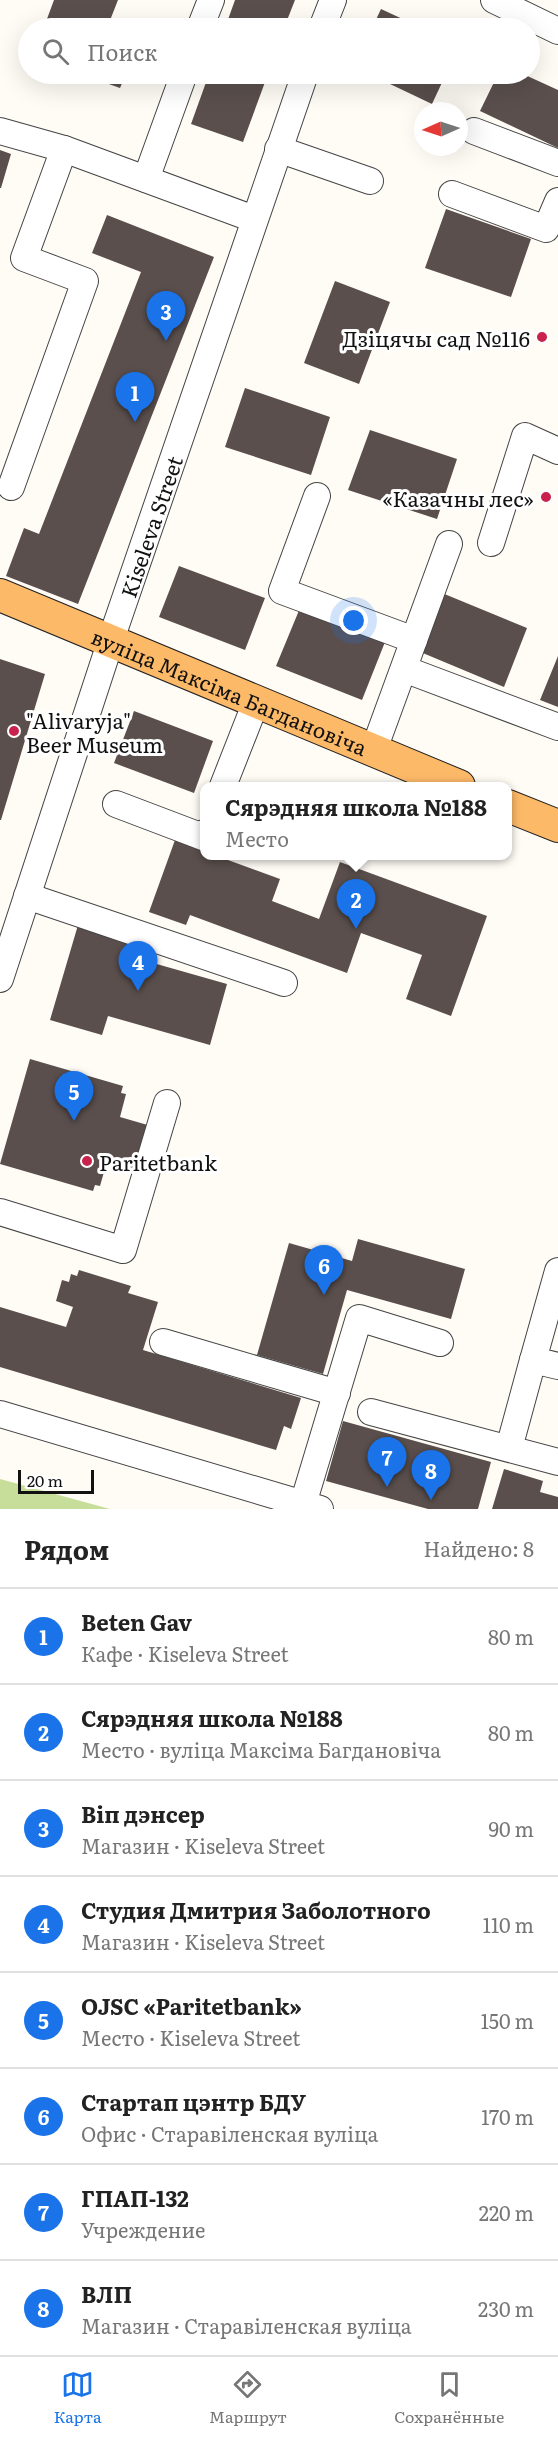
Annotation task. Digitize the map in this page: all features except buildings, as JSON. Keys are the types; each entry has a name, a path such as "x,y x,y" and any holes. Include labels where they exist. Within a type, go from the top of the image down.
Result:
{"main road":[{"name":"вуліца Максіма Багдановіча","path":"0,595 449,782"},
{"path":"512,808 558,826"}],"street":[{"path":"204,18 210,0"},
{"path":"326,18 333,0"},
{"path":"494,0 531,18"},
{"path":"540,22 558,31"},
{"path":"146,179 180,84"},
{"name":"Kiseleva Street","path":"0,980 111,643 301,84"},
{"path":"0,131 64,150 254,219"},
{"path":"474,131 558,163"},
{"path":"278,149 370,181"},
{"path":"11,487 86,281 24,258 64,150"},
{"path":"452,194 546,229 558,201"},
{"path":"491,543 525,436 558,451"},
{"path":"317,496 282,591 414,640"},
{"path":"373,752 449,544"},
{"path":"404,669 558,727"},
{"path":"225,782 255,702"},
{"path":"116,804 200,836"},
{"path":"27,896 284,983"},
{"path":"0,1212 123,1250 167,1102"},
{"path":"509,1449 558,1271"},
{"path":"0,1414 311,1507 337,1393 359,1318 440,1343"},
{"path":"163,1342 337,1393"},
{"path":"532,1360 558,1366"},
{"path":"371,1412 558,1462"}],"green space":[{"path":"0,1479 110,1509 0,1509"}],"place":[{"name":"Дзіцячы сад №116","path":"542,337"},
{"name":"Віп дэнсер","path":"166,341"},
{"name":"Beten Gav","path":"135,422"},
{"name":"«Казачны лес»","path":"546,497"},
{"name":"\"Alivaryja\" Beer Museum","path":"14,731"},
{"name":"Сярэдняя школа №188","path":"356,929"},
{"name":"Студия Дмитрия Заболотного","path":"138,991"},
{"name":"OJSC «Paritetbank»","path":"74,1121"},
{"name":"Paritetbank","path":"87,1161"},
{"name":"Стартап цэнтр БДУ","path":"324,1295"},
{"name":"ГПАП-132","path":"387,1487"},
{"name":"ВЛП","path":"431,1500"}]}
